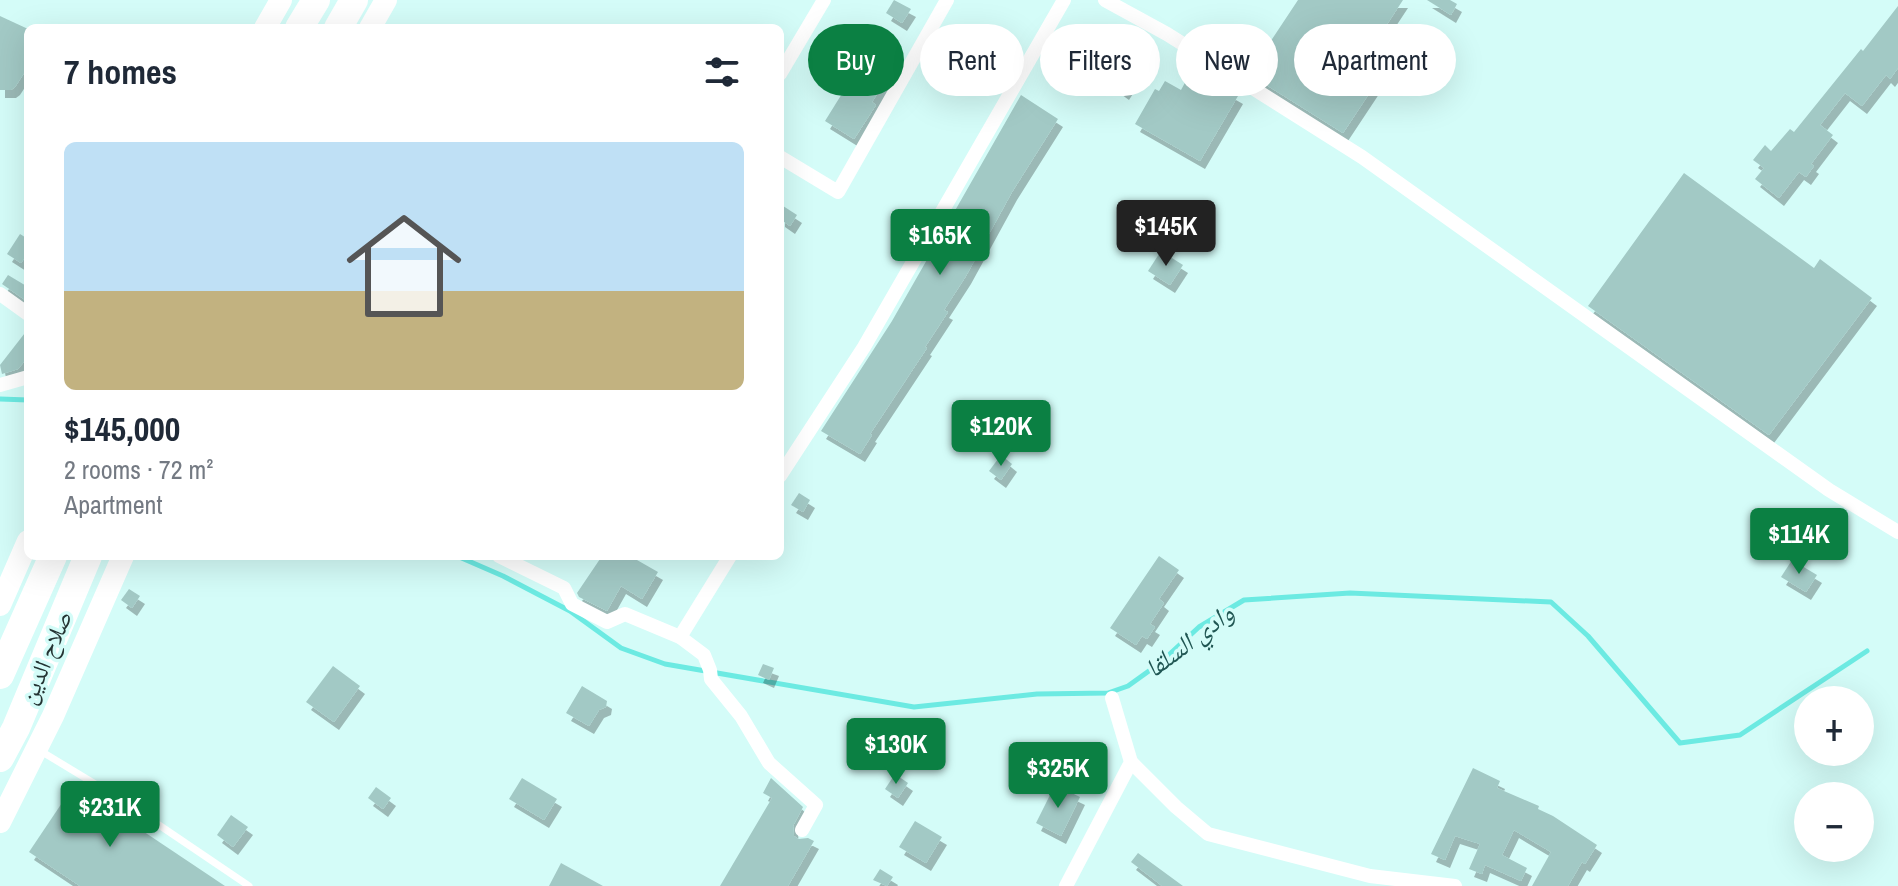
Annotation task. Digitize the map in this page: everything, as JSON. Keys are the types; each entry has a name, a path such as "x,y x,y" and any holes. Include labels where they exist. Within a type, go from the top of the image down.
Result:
{"highway":[{"path":"301,24 316,0"},
{"path":"340,24 354,0"},
{"name":"صلاح الدين","path":"0,675 51,560"},
{"name":"صلاح الدين","path":"0,758 16,728 86,560"}],"main road":[{"path":"267,24 281,0"},
{"path":"372,24 386,0"},
{"path":"0,605 24,550"},
{"path":"0,822 37,749 121,560"}],"street":[{"path":"784,67 824,0"},
{"path":"784,159 838,192 947,0"},
{"path":"784,470 872,334 1064,0"},
{"path":"1105,0 1167,34 1362,157 1829,490 1898,532"},
{"path":"0,294 24,311"},
{"path":"0,385 24,378"},
{"path":"507,560 564,588 572,604 607,622 625,614 680,637 704,655 711,679 741,716 769,763 816,805 802,830"},
{"path":"680,637 728,560"},
{"path":"1112,698 1131,762 1208,834 1370,876 1455,886"},
{"path":"1066,886 1131,762"}],"lane":[{"path":"37,749 125,802 249,886"}],"building":[{"path":"894,0 911,9 902,23 886,13"},
{"path":"1298,0 1403,0 1387,24 1294,24 1294,96 1367,96 1343,133 1278,92 1278,30"},
{"path":"1427,0 1450,0 1457,4 1451,15"},
{"path":"1898,6 1898,68 1890,79 1886,75 1862,106 1845,93 1820,125 1833,135 1811,164 1814,166 1806,177 1799,172 1779,198 1755,179 1764,168 1753,160 1765,145 1771,151 1790,129 1794,132"},
{"path":"0,16 24,27 24,73 11,90 0,90"},
{"path":"1165,81 1176,87 1176,96 1238,96 1200,161 1135,124 1151,96 1160,96"},
{"path":"841,96 876,96 872,102 876,105 854,139 825,121"},
{"path":"1020,96 1058,119 944,310 948,312 927,348 860,454 821,431 892,321"},
{"path":"1684,173 1814,268 1820,259 1872,298 1769,435 1588,306"},
{"path":"784,207 797,215 790,226 784,222"},
{"path":"20,234 24,236 24,259 21,263 7,254"},
{"path":"1161,251 1183,265 1170,285 1148,271"},
{"path":"8,275 24,285 24,299 2,284"},
{"path":"24,334 24,362 18,369 2,374 0,365"},
{"path":"1001,455 1012,464 1001,480 989,471"},
{"path":"799,493 810,500 803,512 791,505"},
{"path":"1159,556 1179,570 1159,599 1164,603 1150,624 1155,627 1147,639 1142,636 1136,645 1110,628"},
{"path":"599,560 637,560 658,572 642,599 621,586 607,611 579,597 577,593"},
{"path":"1792,560 1817,575 1806,592 1781,577"},
{"path":"129,589 140,596 132,608 121,600"},
{"path":"763,664 774,668 769,680 758,675"},
{"path":"333,666 360,686 334,722 306,702"},
{"path":"582,686 607,701 606,707 599,710 589,726 566,713"},
{"path":"1473,768 1500,781 1497,788 1539,806 1538,809 1597,845 1585,864 1582,862 1568,886 1532,886 1551,852 1514,830 1502,855 1527,868 1521,881 1485,865 1482,874 1469,869 1480,844 1455,836 1445,860 1431,854"},
{"path":"895,774 908,783 898,798 885,789"},
{"path":"522,778 557,799 544,820 509,799"},
{"path":"771,778 803,807 793,826 794,836 814,841 788,886 720,886 772,798 763,793"},
{"path":"74,785 225,886 80,886 29,852"},
{"path":"1055,785 1080,797 1061,836 1036,823"},
{"path":"376,787 391,798 383,809 368,798"},
{"path":"231,815 248,827 233,847 217,835"},
{"path":"915,821 942,837 926,863 899,847"},
{"path":"1138,853 1183,886 1162,886 1131,862"},
{"path":"561,863 603,886 549,886"},
{"path":"880,869 893,877 887,886 873,880"}],"waterway":[{"name":"وادي السلقا","path":"0,399 24,400"},
{"name":"وادي السلقا","path":"466,560 570,611 621,648 665,664 914,707 1037,694 1108,693 1128,686 1160,663 1199,627 1244,600 1350,593 1551,602 1588,636 1680,743 1740,735 1867,651"}]}
